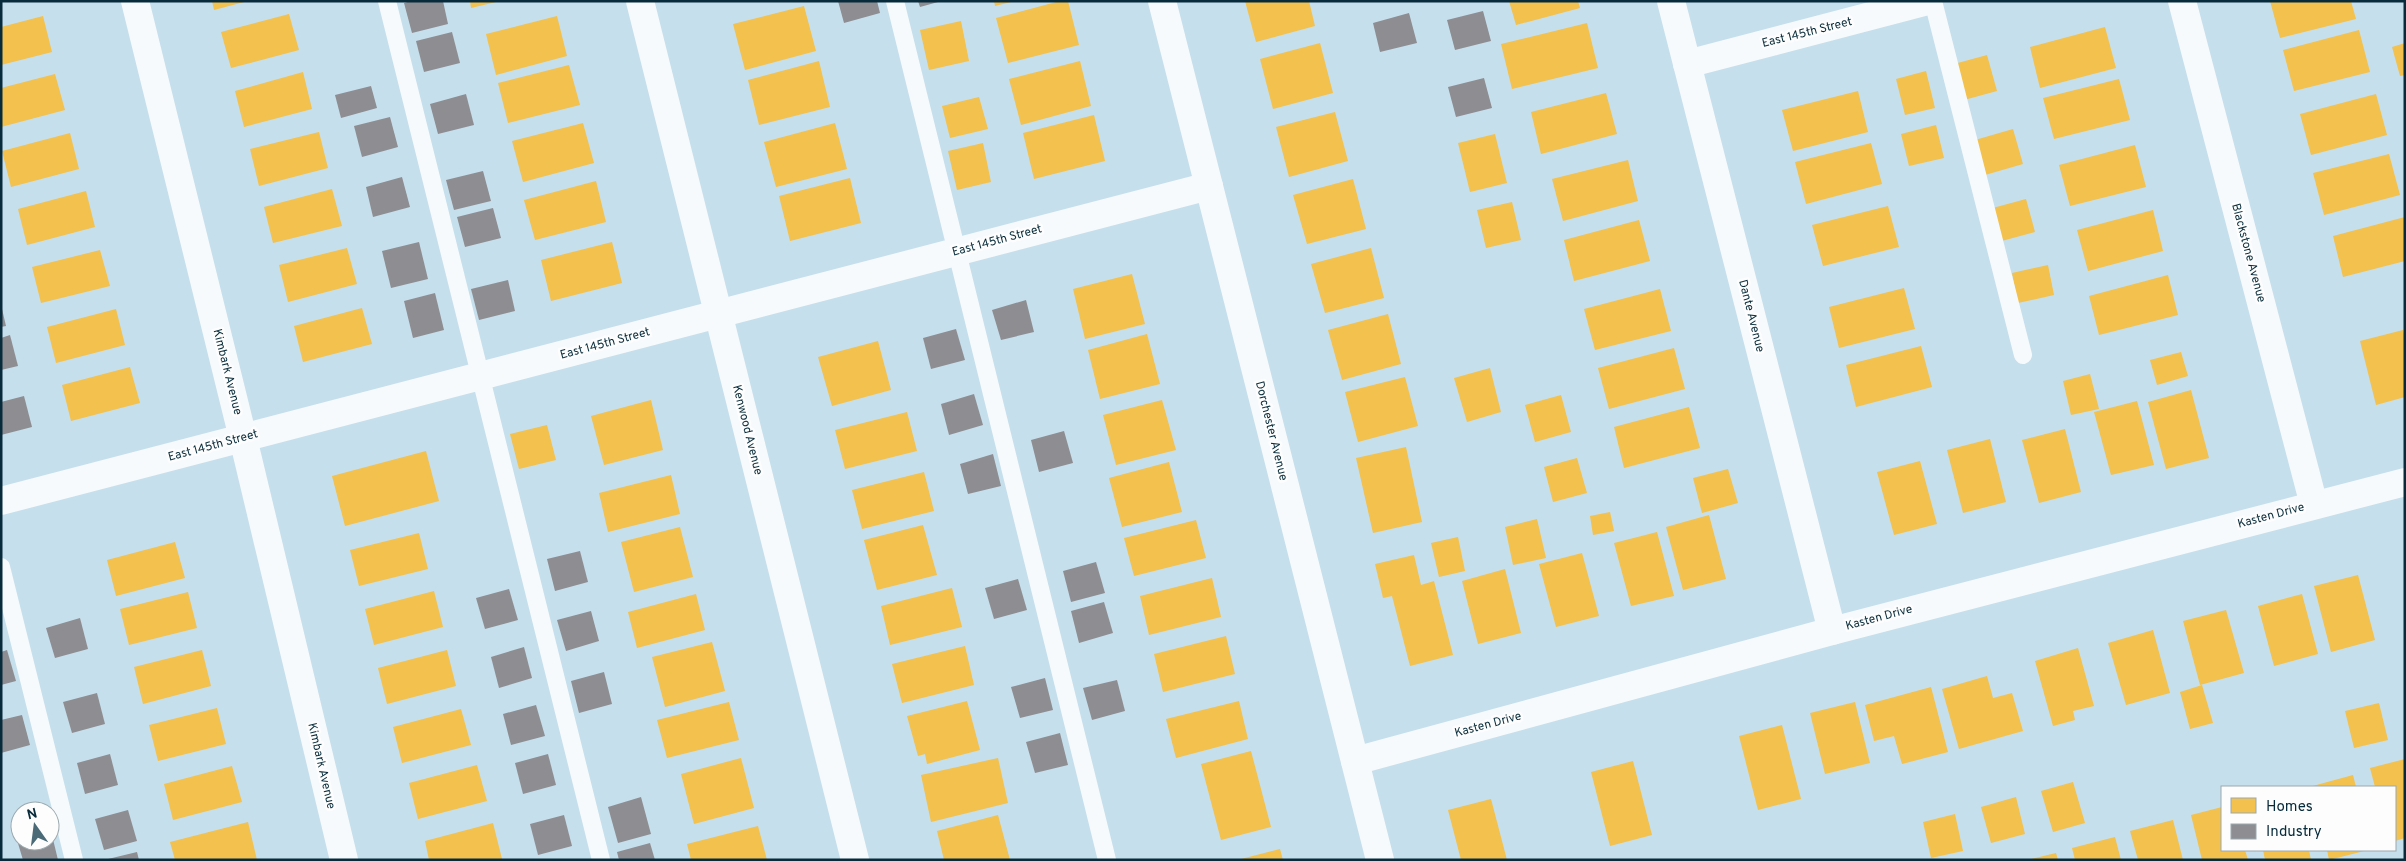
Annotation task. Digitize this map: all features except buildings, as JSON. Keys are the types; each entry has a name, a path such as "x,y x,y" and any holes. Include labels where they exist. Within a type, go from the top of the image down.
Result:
{"street":[{"name":"Kimbark Avenue","path":"135,1 243,438 344,860"},
{"name":"Kenwood Avenue","path":"640,1 855,860"},
{"name":"Dorchester Avenue","path":"1162,1 1380,860"},
{"name":"Dante Avenue","path":"1671,1 1832,631"},
{"name":"East 145th Street","path":"1686,64 1928,1"},
{"name":"Blackstone Avenue","path":"2182,1 2314,505"},
{"name":"East 145th Street","path":"1,501 1209,186"},
{"name":"Kasten Drive","path":"1355,761 1832,631 2405,482"}],"lane":[{"path":"387,1 601,860"},
{"path":"894,1 1106,860"},
{"path":"1933,1 2023,355"},
{"path":"1,567 74,860"}]}
